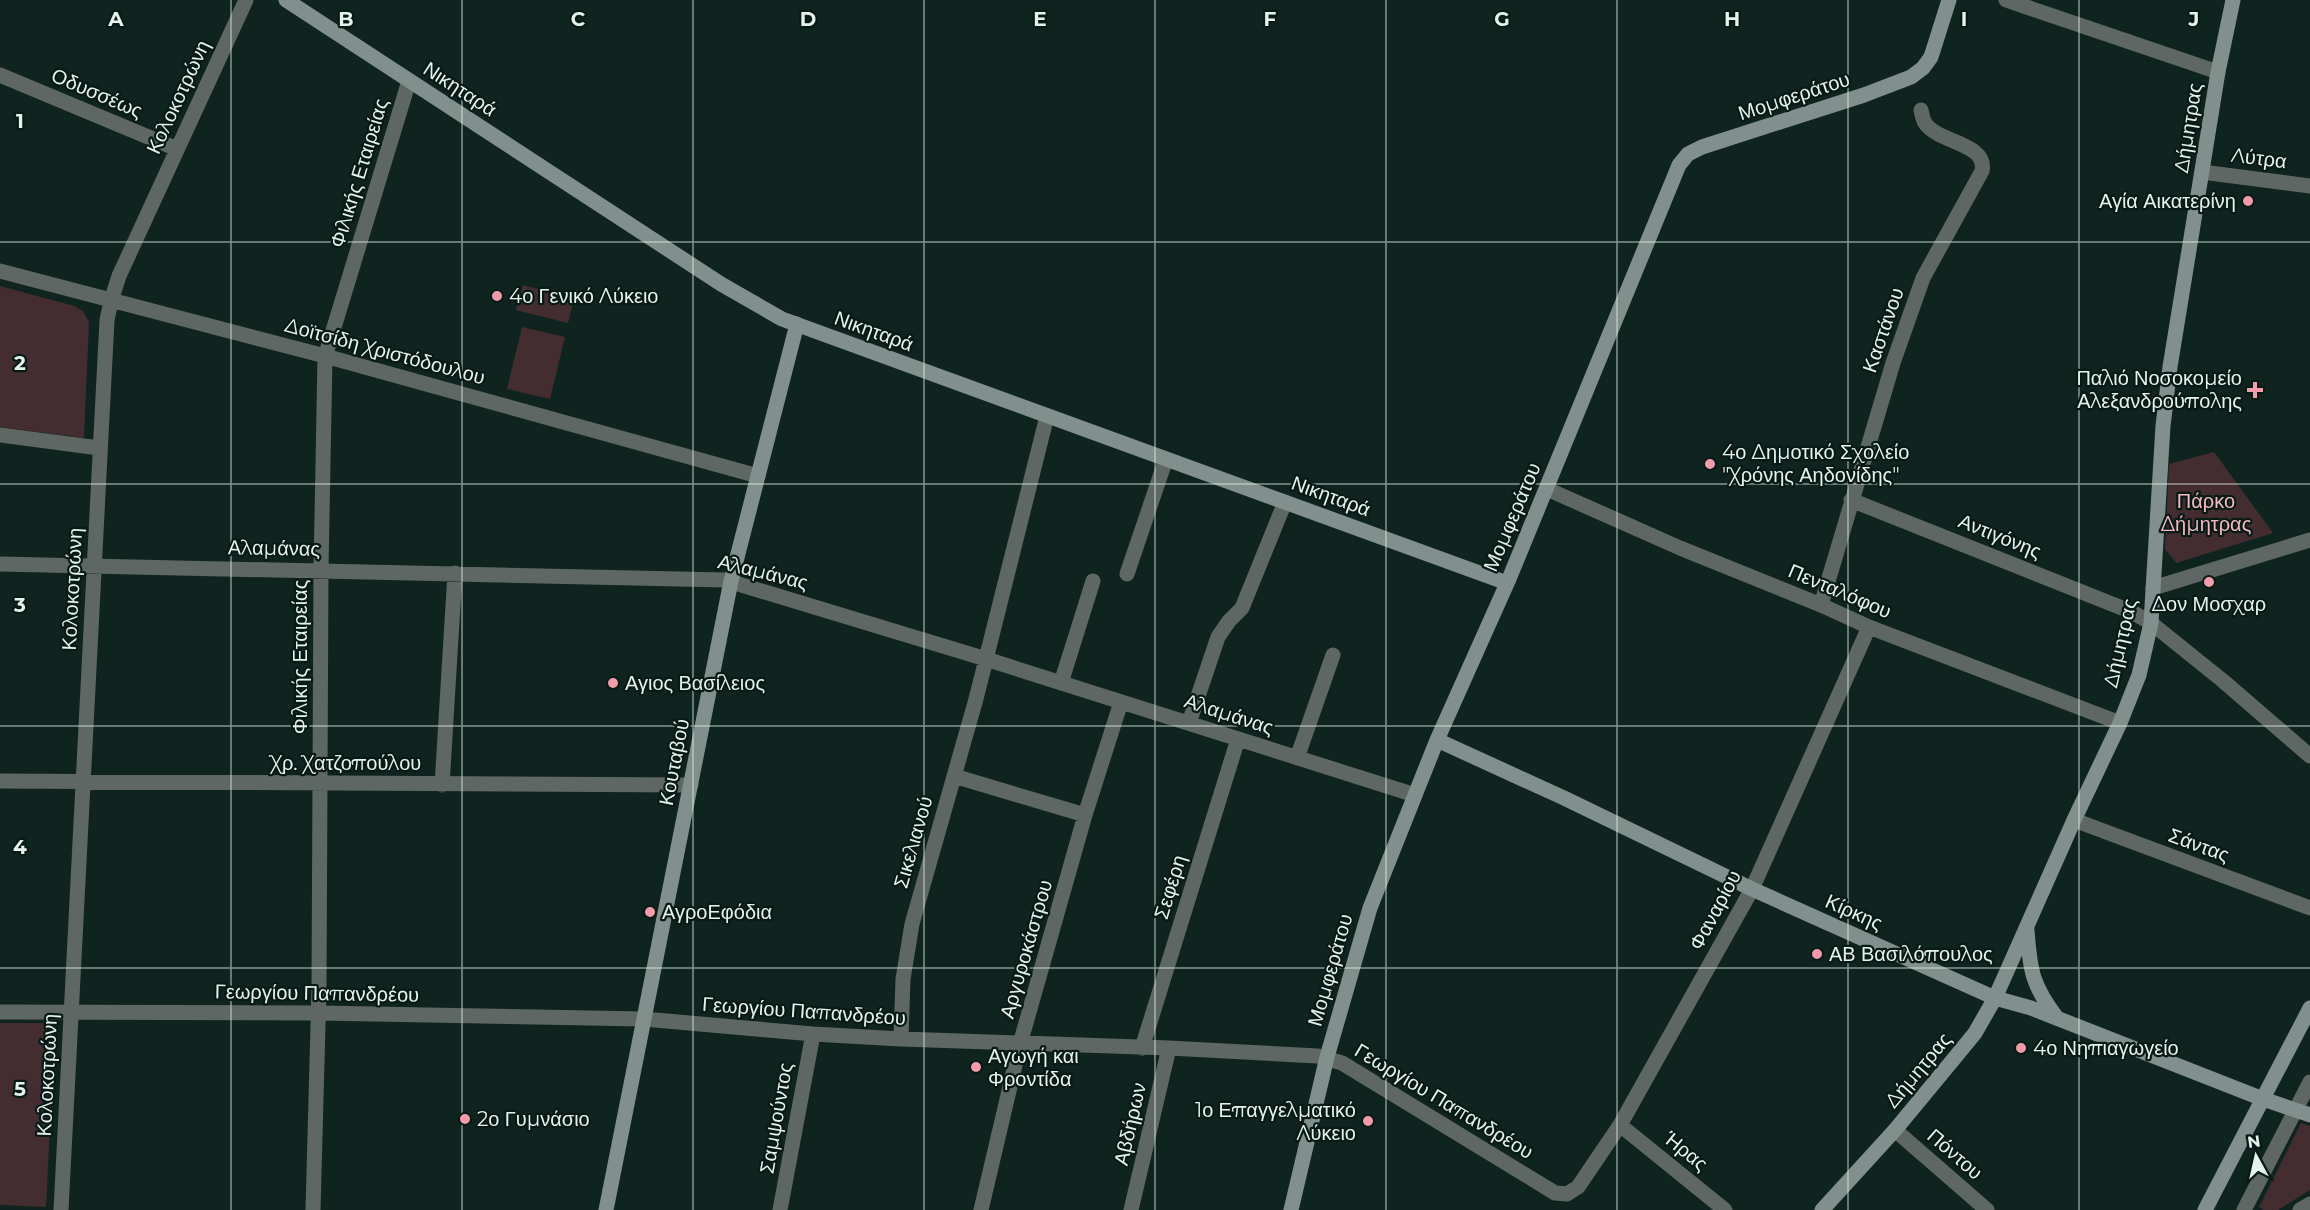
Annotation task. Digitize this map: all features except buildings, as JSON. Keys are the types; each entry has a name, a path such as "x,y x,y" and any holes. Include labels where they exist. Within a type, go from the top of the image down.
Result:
{"street":[{"name":"Κολοκοτρώνη","path":"61,1210 107,326 111,301 119,276 246,0"},
{"name":"Νικηταρά","path":"286,0 721,284 771,313 1507,583"},
{"name":"Μομφεράτου","path":"1291,1210 1327,1057 1370,908 1437,740 1507,583 1679,165 1688,154 1701,147 1864,95 1911,77 1923,68 1931,57 1949,0"},
{"path":"2006,0 2218,72"},
{"name":"Δήμητρας","path":"1822,1210 1895,1131 1975,1033 1995,998 2120,723 2139,675 2151,623 2165,407 2218,72 2233,0"},
{"name":"Οδυσσέως","path":"0,75 177,149"},
{"name":"Φιλικής Εταιρείας","path":"313,1210 319,1013 321,570 325,357 409,81"},
{"name":"Καστάνου","path":"1821,605 1893,363 1923,278 1984,164 1979,154 1932,130 1924,122 1921,110"},
{"name":"Λύτρα","path":"2202,172 2310,186"},
{"name":"Δοϊτσίδη Χριστόδουλου","path":"0,271 325,357 758,476"},
{"name":"Κουταβού","path":"606,1210 731,581 797,324"},
{"name":"Σικελιανού","path":"901,1039 903,980 912,924 986,659 1047,416"},
{"path":"0,435 99,448"},
{"path":"1128,574 1166,459"},
{"name":"Πενταλόφου","path":"1546,489 1869,627 2120,723"},
{"name":"Αντιγόνης","path":"1851,500 2132,612 2151,623"},
{"path":"1189,723 1218,638 1229,621 1242,608 1285,502"},
{"path":"2153,588 2310,540"},
{"name":"Αλαμάνας","path":"0,564 704,578 731,581 1415,795"},
{"path":"442,784 456,573"},
{"path":"1061,683 1093,581"},
{"path":"2151,623 2222,680 2310,756"},
{"name":"Φαναρίου","path":"1567,1194 1578,1187 1620,1125 1752,889 1869,627"},
{"path":"1297,758 1333,655"},
{"name":"Αργυροκάστρου","path":"981,1210 1020,1044 1085,816 1121,702"},
{"name":"Σεφέρη","path":"1142,1048 1238,739"},
{"name":"Κίρκης","path":"1437,740 1564,798 1752,889 1995,998 2022,1005 2262,1099 2303,1112"},
{"path":"954,776 1085,816"},
{"name":"Χρ. Χατζοπούλου","path":"0,781 692,785"},
{"name":"Σάντας","path":"2074,820 2310,908"},
{"path":"2027,927 2033,981 2042,999 2058,1019"},
{"path":"2205,1210 2310,1008"},
{"name":"Γεωργίου Παπανδρέου","path":"0,1012 319,1013 644,1019 813,1034 901,1039 1169,1048 1327,1057 1342,1062 1555,1193 1567,1194"},
{"name":"Σαμψούντος","path":"780,1210 813,1034"},
{"name":"Αβδήρων","path":"1131,1210 1169,1048"},
{"path":"2246,1209 2303,1112 2310,1082"},
{"name":"Ήρας","path":"1620,1125 1725,1210"},
{"name":"Πόντου","path":"1895,1131 1987,1210"},
{"path":"2300,1210 2310,1204"}],"green space":[{"path":"523,285 574,299 568,323 516,310"},
{"path":"0,286 74,306 83,311 89,322 84,438 0,427"},
{"path":"522,327 565,337 550,399 507,389"},
{"name":"Πάρκο Δήμητρας","path":"2214,452 2273,533 2176,563 2165,549 2169,464"},
{"path":"0,1023 55,1023 46,1207 0,1205"},
{"path":"2301,1123 2310,1126 2310,1190 2278,1210 2263,1210 2259,1207"}],"place":[{"name":"Αγία Αικατερίνη","path":"2248,201"},
{"name":"4ο Γενικό Λύκειο","path":"497,296"},
{"name":"Παλιό Νοσοκομείο Αλεξανδρούπολης","path":"2255,390"},
{"name":"4ο Δημοτικό Σχολείο \"Χρόνης Αηδονίδης\"","path":"1710,464"},
{"name":"Δον Μοσχαρ","path":"2209,582"},
{"name":"Αγιος Βασίλειος","path":"613,683"},
{"name":"ΑγροΕφόδια","path":"650,912"},
{"name":"ΑΒ Βασιλόπουλος","path":"1817,954"},
{"name":"4ο Νηπιαγωγείο","path":"2021,1048"},
{"name":"Αγωγή και Φροντίδα","path":"976,1067"},
{"name":"2ο Γυμνάσιο","path":"465,1119"},
{"name":"1ο Επαγγελματικό Λύκειο","path":"1368,1121"}]}
